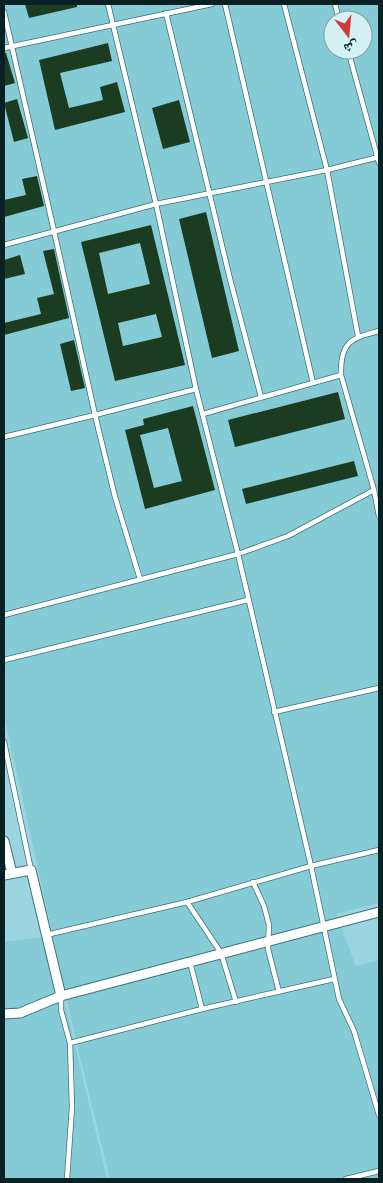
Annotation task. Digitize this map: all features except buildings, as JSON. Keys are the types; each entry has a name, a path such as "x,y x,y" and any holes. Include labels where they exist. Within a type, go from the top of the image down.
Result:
{"street":[{"path":"4,841 8,874 32,870 61,996"},
{"path":"4,1014 20,1013 61,996 379,912"}],"lane":[{"path":"108,4 156,204 196,389 238,554 311,866 334,979 339,999 354,1031 379,1115"},
{"path":"4,48 212,4"},
{"path":"225,4 313,383"},
{"path":"284,4 327,170 358,336"},
{"path":"4,12 95,416 115,497 140,579"},
{"path":"166,13 230,279 261,398"},
{"path":"4,245 156,204 379,159 351,60"},
{"path":"379,331 358,336 347,344 341,364 341,375 374,490 379,516"},
{"path":"203,414 341,375"},
{"path":"4,436 95,416 196,389"},
{"path":"4,615 238,554 288,536 374,490"},
{"path":"4,660 248,600"},
{"path":"274,712 379,688"},
{"path":"4,742 32,870"},
{"path":"46,935 187,902 311,866 379,850"},
{"path":"253,882 264,906 269,925 268,949 279,992"},
{"path":"187,902 221,953 236,1002"},
{"path":"189,961 202,1009"},
{"path":"70,1043 202,1009 334,979"},
{"path":"61,996 61,1010 70,1043 72,1107 67,1179"},
{"path":"346,1179 379,1171"}],"shaded area":[{"path":"4,4 379,4 379,903 336,914 356,966 379,960 379,1179 110,1179 76,1041 4,715"},
{"path":"49,936 107,1179 4,1179 4,942"}]}
